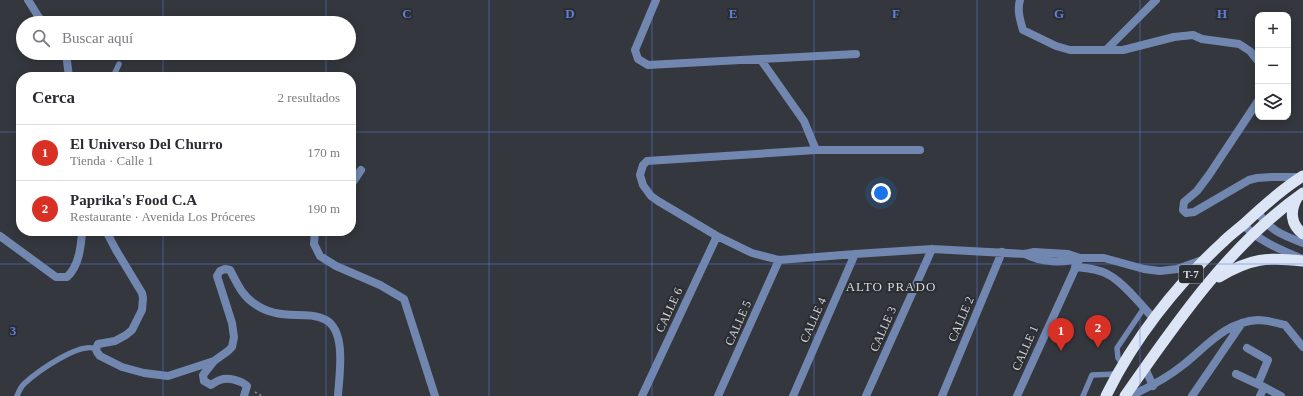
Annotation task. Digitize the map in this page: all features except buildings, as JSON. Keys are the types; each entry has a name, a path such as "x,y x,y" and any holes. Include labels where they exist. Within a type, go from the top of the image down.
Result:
{"highway":[{"name":"T-7","path":"1106,396 1120,370 1154,319 1174,293 1205,259 1257,211 1280,191 1302,177"},
{"name":"T-7","path":"1125,396 1208,283 1254,234 1300,195"},
{"path":"1300,195 1292,211 1293,221 1303,234"},
{"path":"1208,283 1234,268 1252,261 1266,258 1303,260"}],"street":[{"path":"28,0 38,16"},
{"path":"656,0 635,50 638,59 648,65 856,54"},
{"path":"1020,0 1018,6 1019,18 1023,30 1056,46 1070,50 1123,50 1174,37 1192,35 1202,39 1239,44 1250,51 1255,57"},
{"path":"1106,50 1156,0"},
{"path":"67,60 68,72"},
{"path":"761,60 804,121 816,150"},
{"path":"1255,106 1209,176 1197,191 1184,202 1183,210 1186,213 1194,212 1249,180 1257,178 1302,177"},
{"path":"920,150 816,150 648,161 643,165 640,175 646,190 651,196 717,236 752,253 779,260 932,249 1025,254 1034,252 1068,254 1080,258 1104,258 1144,269 1160,271 1181,268 1205,259"},
{"path":"356,178 361,170"},
{"path":"1257,211 1265,224 1281,234 1303,243"},
{"path":"1243,224 1254,234 1275,247 1303,260"},
{"path":"0,236 56,277 67,277 73,271 80,248 81,236"},
{"path":"109,236 142,293 143,306 136,324 126,335 115,341 98,344 96,352 100,356 122,367 144,373 168,376 214,361 223,355 232,346 234,338 232,323 218,276 220,271 225,269 230,270 237,285 244,295 255,304 276,314 312,315 326,320 334,328 339,340 340,363 338,396"},
{"path":"315,236 314,244 320,256 336,266 380,285 404,299 435,396"},
{"name":"CALLE 6","path":"642,395 717,236"},
{"name":"CALLE 3","path":"866,396 932,249"},
{"name":"CALLE 2","path":"942,396 1002,252"},
{"name":"CALLE 4","path":"793,396 855,254"},
{"name":"CALLE 1","path":"1017,396 1080,258"},
{"name":"CALLE 5","path":"718,396 779,260"},
{"path":"1075,267 1098,270 1109,274 1118,281 1154,319"},
{"path":"1130,396 1154,386 1183,365 1229,327 1242,323 1259,320 1285,325 1303,347"},
{"path":"1192,396 1242,323"},
{"path":"1247,348 1268,360 1261,385 1260,396"},
{"path":"214,361 203,374 204,381 211,384 222,379 231,379 241,382 247,386 244,396"},
{"path":"1145,368 1154,386"},
{"path":"1236,374 1281,396"}],"lane":[{"path":"115,72 119,64"},
{"path":"1083,396 1092,375 1120,370 1117,348 1144,308"},
{"path":"17,396 24,384 36,372 52,362 72,352 89,346 96,349"}],"place":[{"name":"Paprika's Food C.A","path":"1098,348"},
{"name":"El Universo Del Churro","path":"1061,351"}],"district":[{"name":"ALTO PRADO","path":"891,286"}]}
